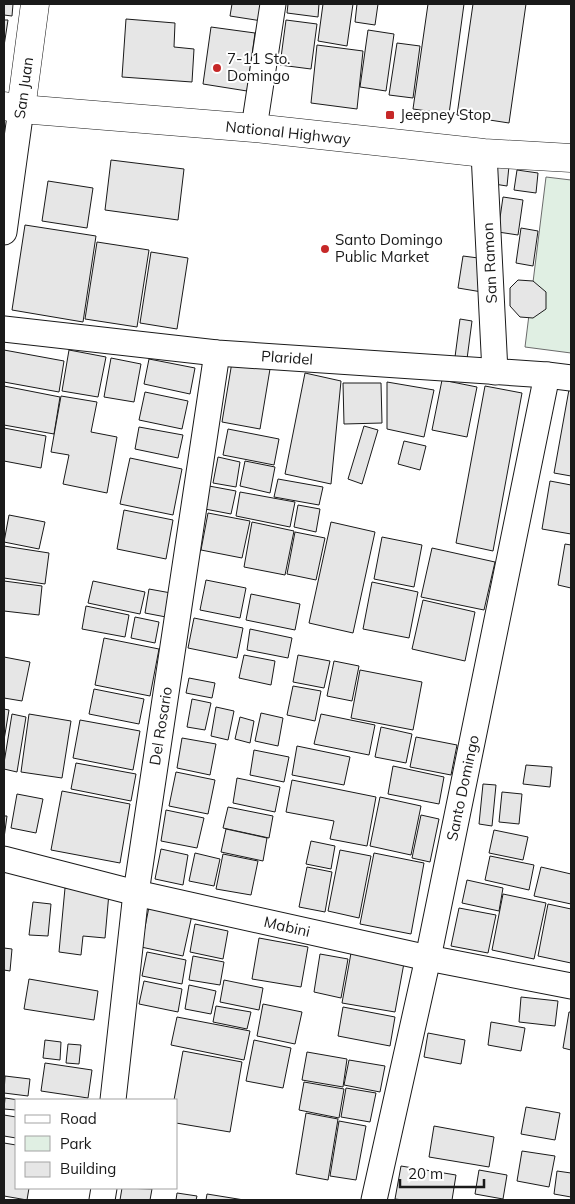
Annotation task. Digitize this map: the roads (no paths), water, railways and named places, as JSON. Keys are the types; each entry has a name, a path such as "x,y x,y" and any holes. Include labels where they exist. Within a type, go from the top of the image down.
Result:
{"main road":[{"name":"San Juan","path":"12,108 35,4"},
{"name":"National Highway","path":"12,108 254,128 484,153 571,158"}],"street":[{"path":"254,128 273,4"},
{"name":"San Juan","path":"4,232 12,108"},
{"name":"San Ramon","path":"484,153 495,372"},
{"name":"Plaridel","path":"4,329 217,353 559,376"},
{"name":"Del Rosario","path":"113,1099 136,893 217,353"},
{"name":"Santo Domingo","path":"374,1200 559,376"},
{"name":"Mabini","path":"4,859 136,893 428,958 571,986"}],"place":[{"name":"7-11 Sto. Domingo","path":"217,68"},
{"name":"Jeepney Stop","path":"390,115"},
{"name":"Santo Domingo Public Market","path":"325,249"}]}
